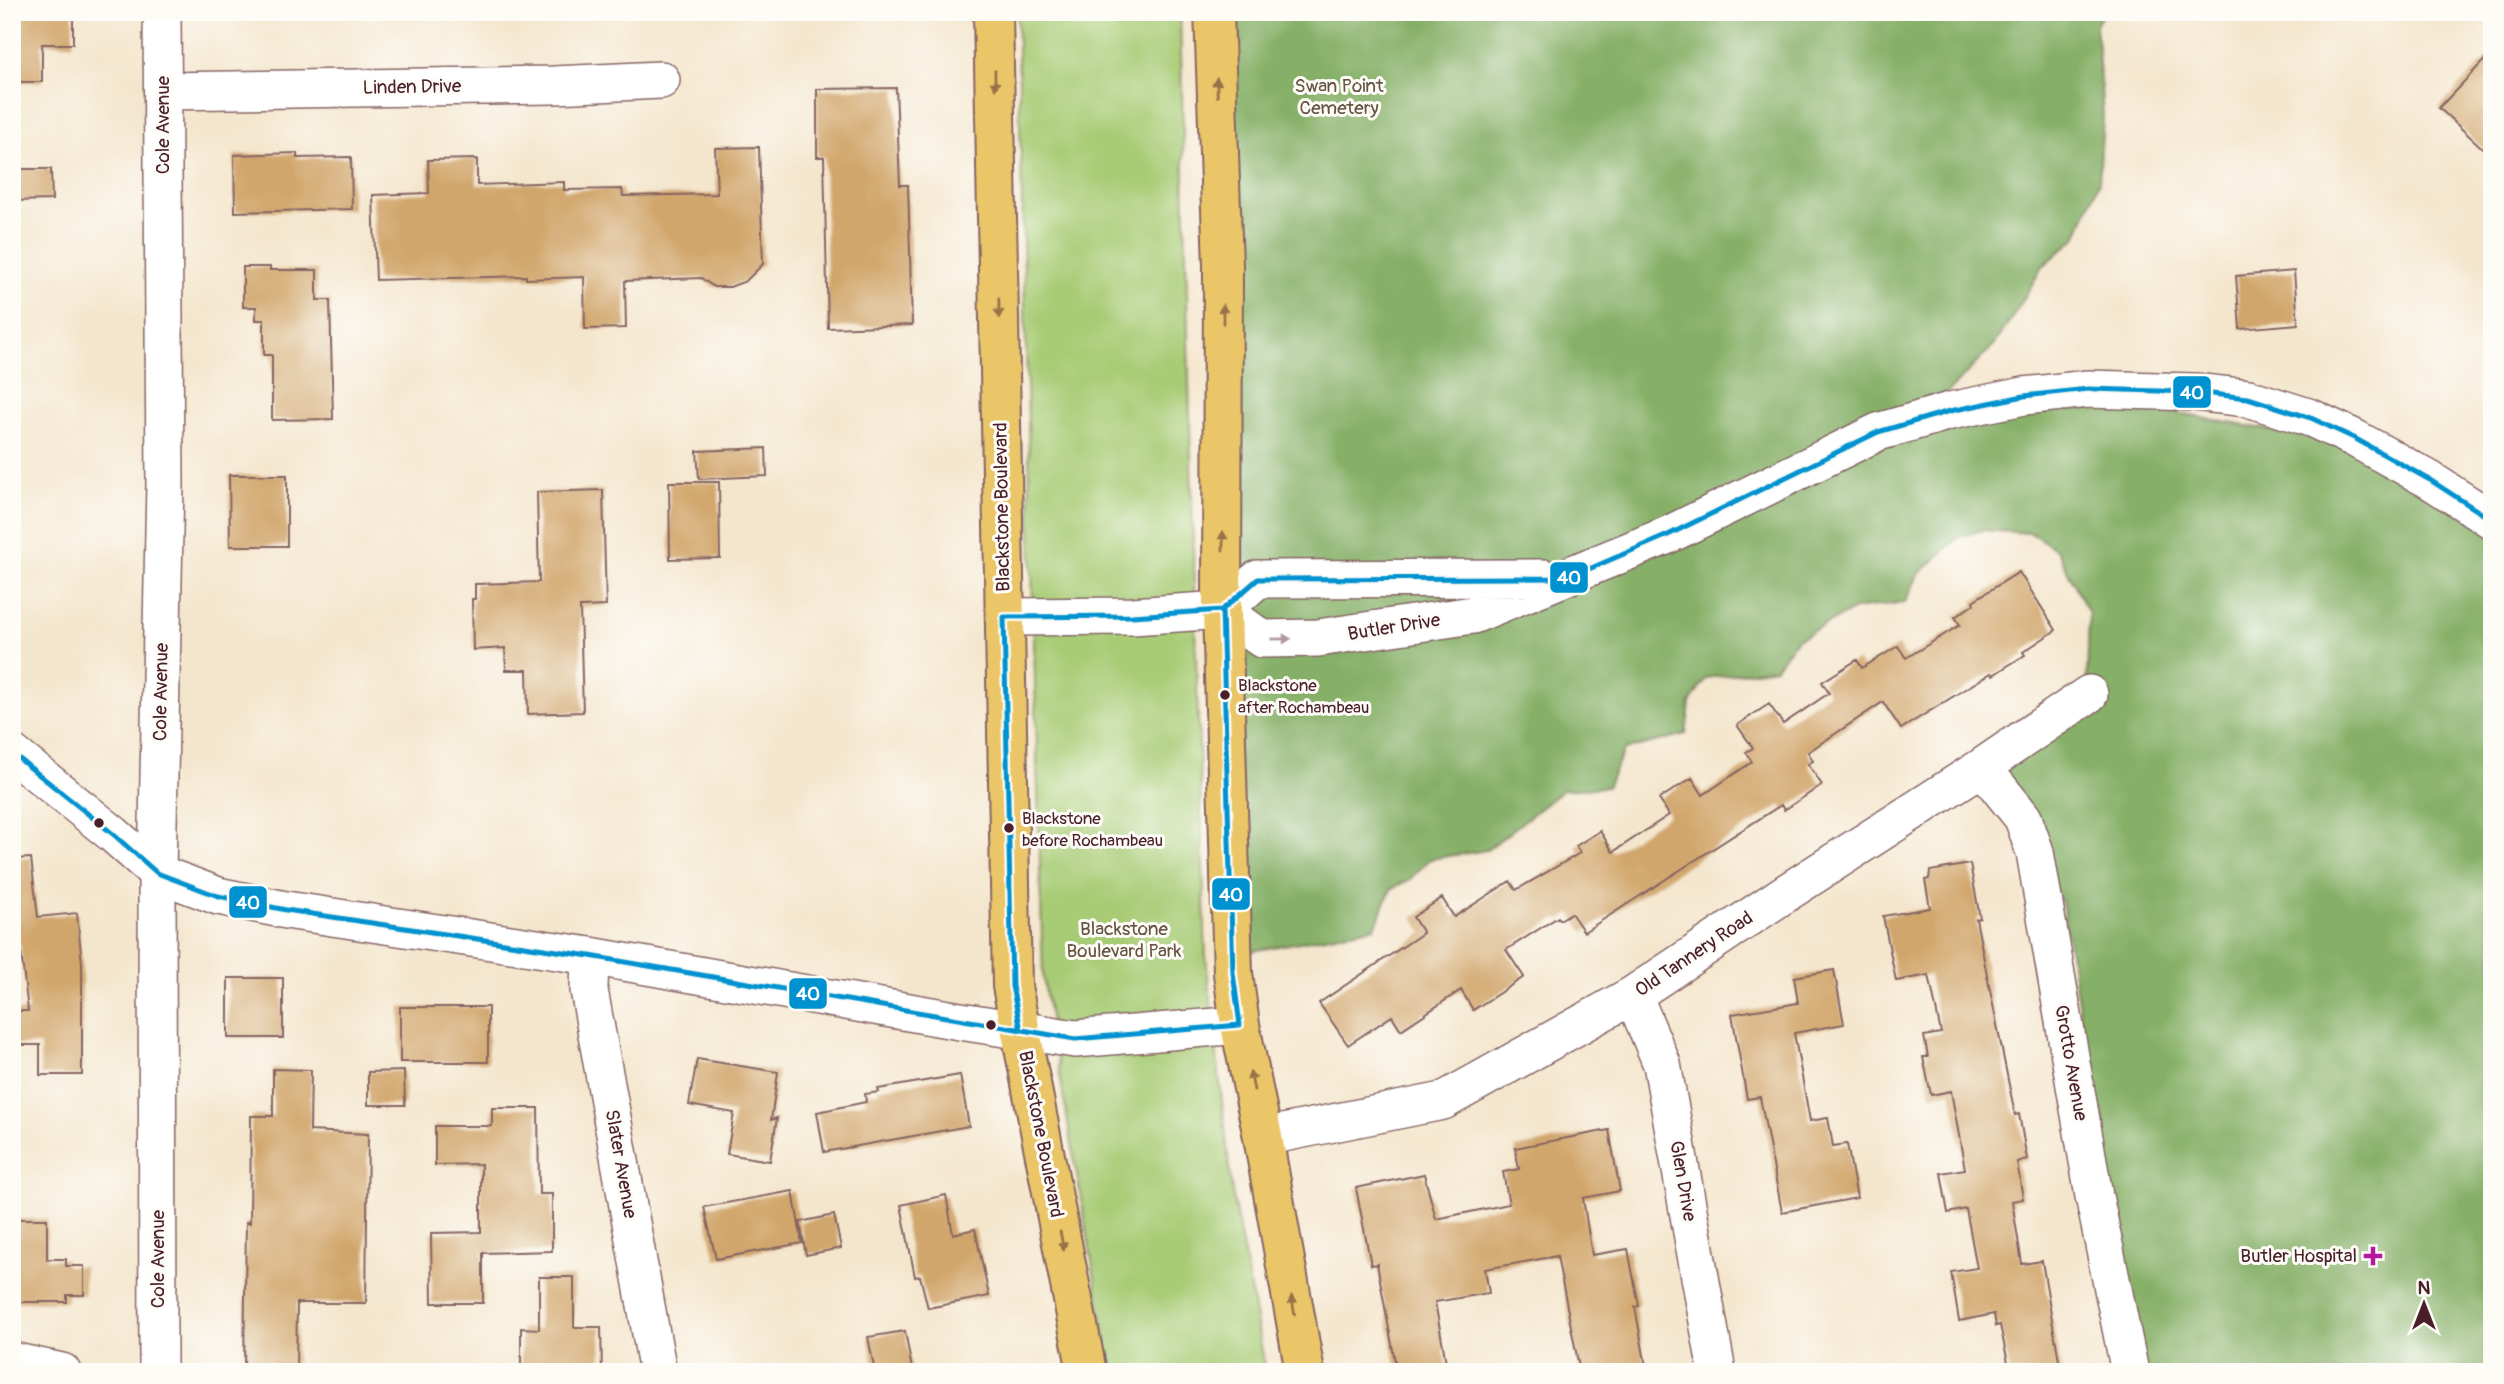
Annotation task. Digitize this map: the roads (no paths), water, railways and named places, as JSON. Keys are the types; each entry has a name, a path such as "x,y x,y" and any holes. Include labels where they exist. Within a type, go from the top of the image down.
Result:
{"main road":[{"name":"Blackstone Boulevard","path":"993,12 1012,986 1087,1372"},
{"path":"1214,12 1223,265 1222,610 1233,973 1240,1025 1264,1137 1306,1372"}],"street":[{"name":"Cole Avenue","path":"158,1372 157,873 165,483 162,12"},
{"name":"Linden Drive","path":"163,91 554,85 661,80"},
{"name":"Butler Drive","path":"1568,578 1258,579 1222,610 1262,639 1318,638 1473,615 1568,578 1668,535 1878,432 1950,411 2024,396 2088,389 2194,392 2248,398 2311,418 2354,438 2430,480 2492,520"},
{"path":"1004,617 1132,615 1222,610"},
{"name":"Old Tannery Road","path":"1264,1137 1443,1101 1633,995 2089,694"},
{"path":"12,753 157,873 208,894 286,910 590,956 1075,1039 1240,1025"},
{"name":"Grotto Avenue","path":"1982,767 2023,818 2035,852 2094,1196 2130,1372"},
{"name":"Slater Avenue","path":"590,956 589,990 658,1372"},
{"name":"Glen Drive","path":"1633,995 1662,1064 1717,1372"},
{"path":"12,1361 61,1372"}],"place":[{"name":"Blackstone after Rochambeau","path":"1225,695"},
{"name":"Blackstone before Rochambeau","path":"1009,828"},
{"name":"Butler Hospital","path":"2373,1256"}],"park label":[{"name":"Swan Point Cemetery","path":"1339,97"},
{"name":"Blackstone Boulevard Park","path":"1124,940"}]}
